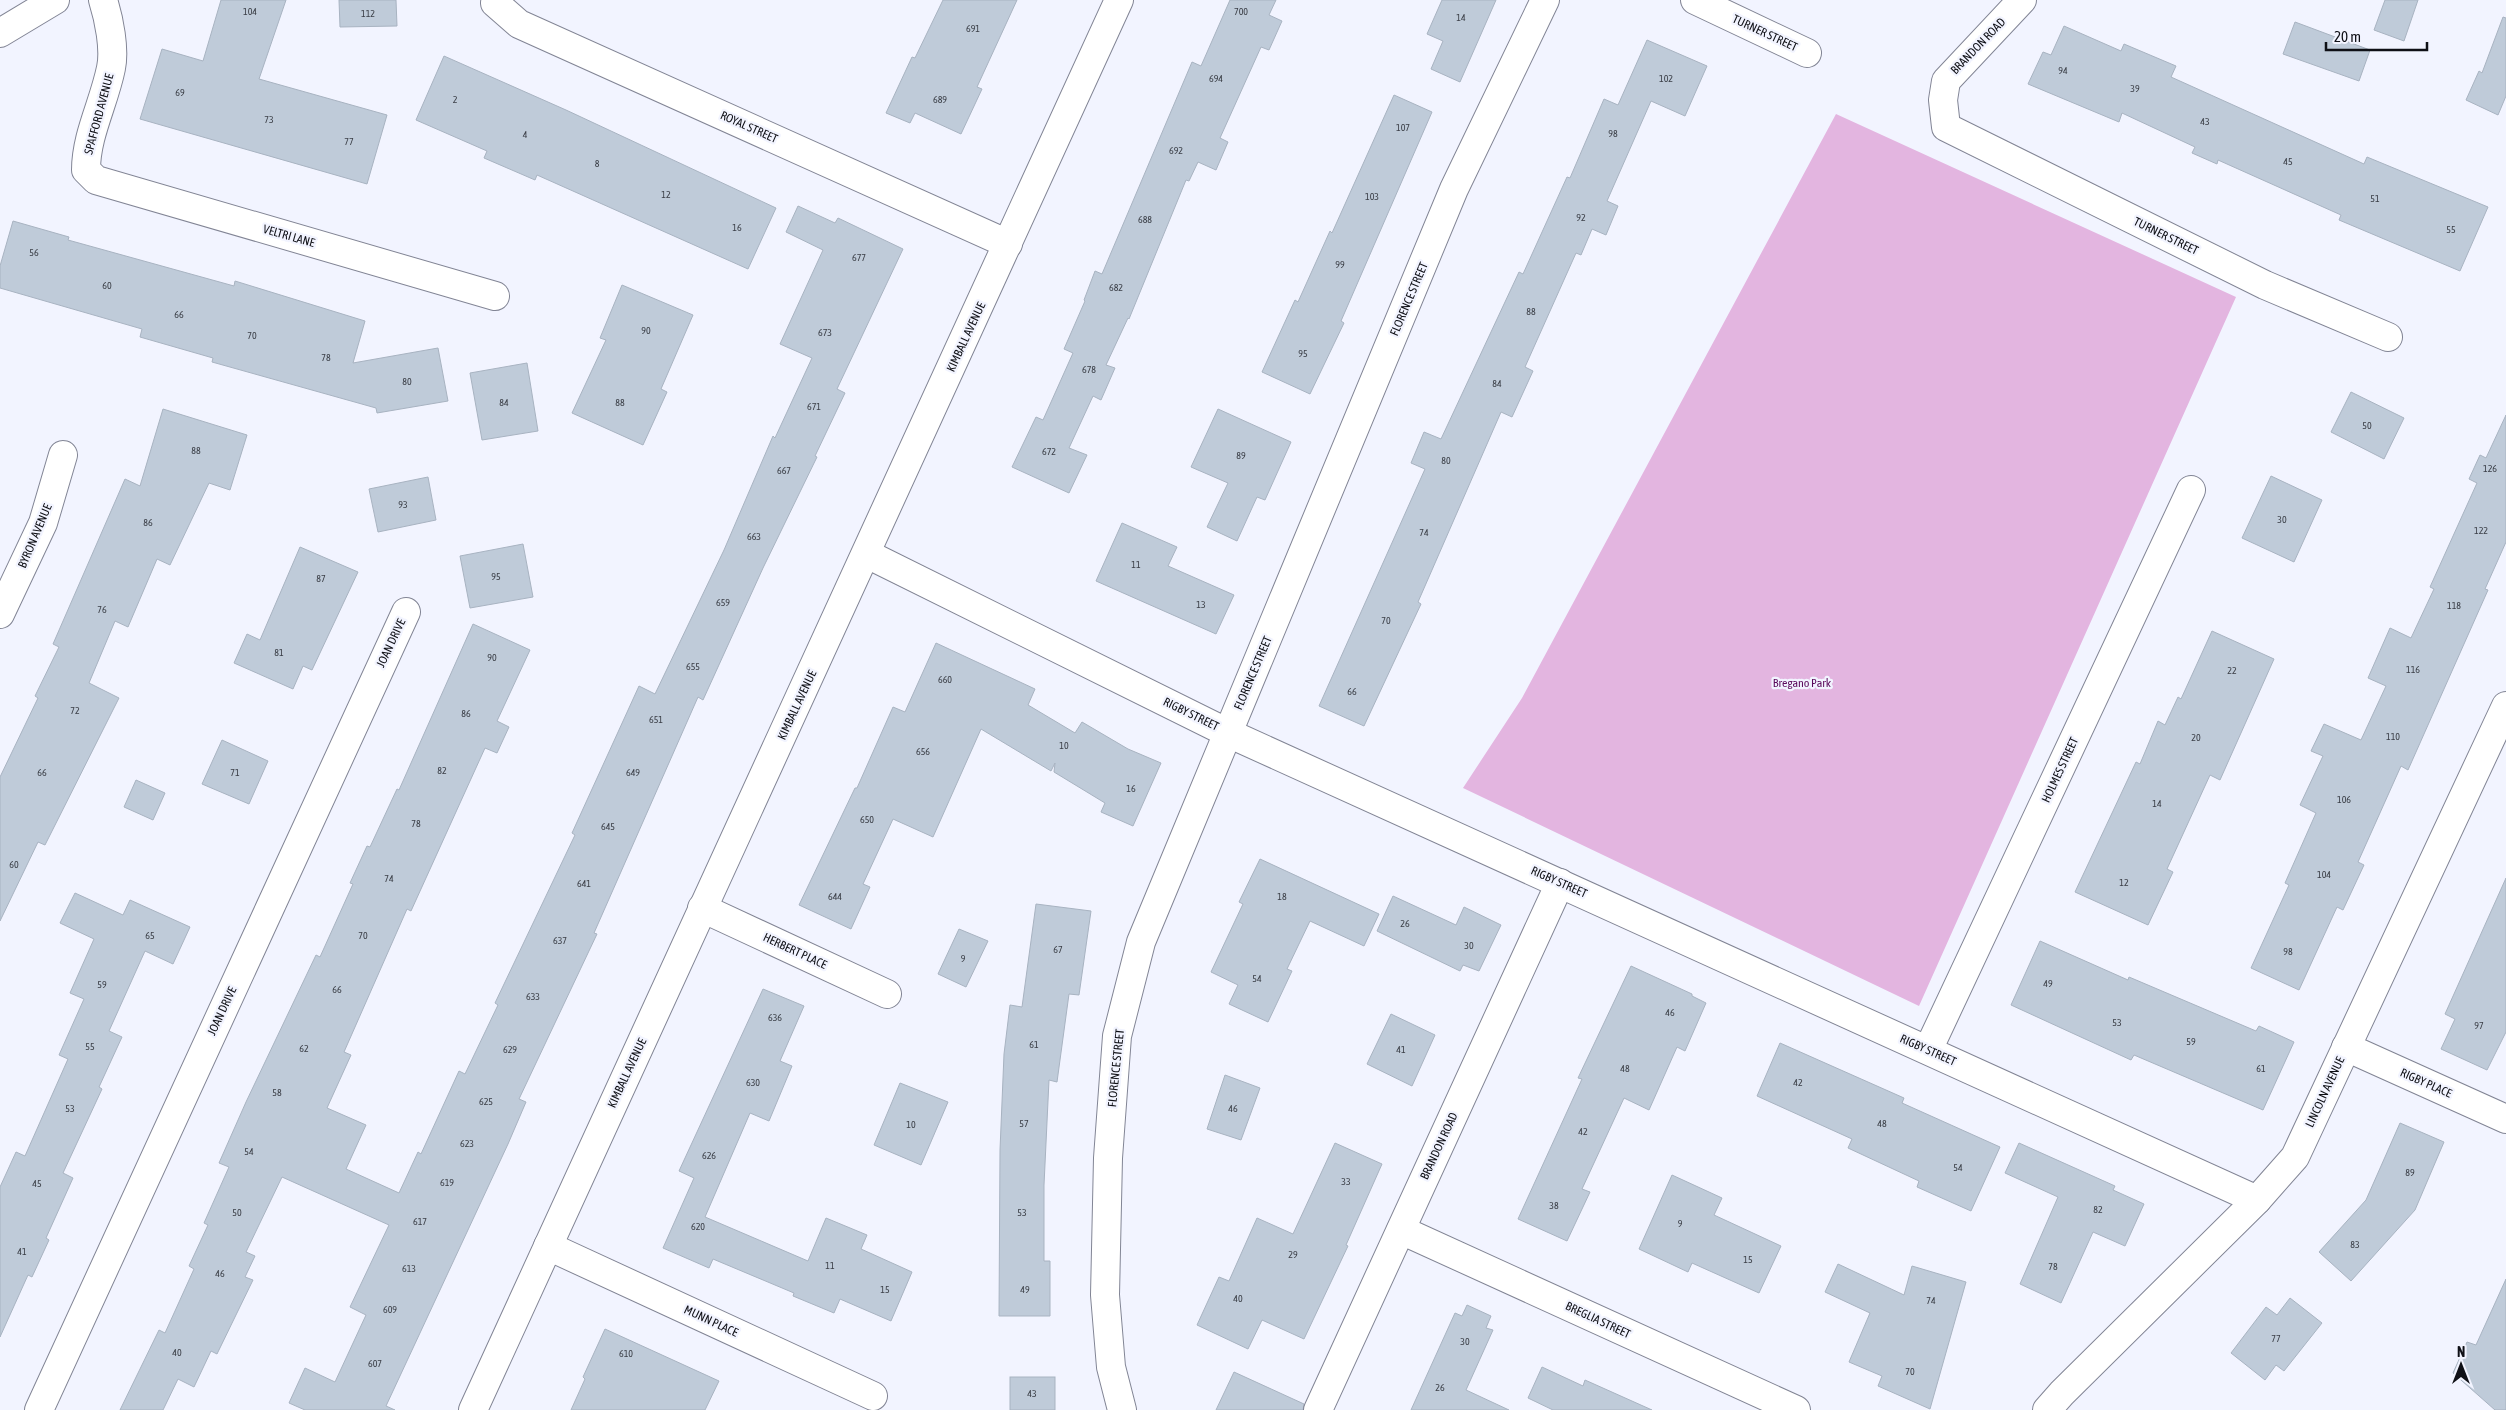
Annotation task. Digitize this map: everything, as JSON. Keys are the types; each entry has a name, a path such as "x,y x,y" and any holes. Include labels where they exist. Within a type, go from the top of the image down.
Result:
{"street":[{"path":"0,33 55,0"},
{"name":"SPAFFORD AVENUE","path":"86,170 86,154 111,67 109,16 102,0"},
{"name":"KIMBALL AVENUE","path":"473,1410 702,908 867,554 1119,0"},
{"name":"FLORENCE STREET","path":"1122,1410 1111,1367 1105,1295 1108,1158 1117,1036 1141,942 1454,189 1545,0"},
{"name":"TURNER STREET","path":"1695,0 1807,53"},
{"name":"BRANDON ROAD","path":"1946,127 1943,100 1946,81 2022,0"},
{"name":"ROYAL STREET","path":"495,3 519,24 1008,244"},
{"name":"TURNER STREET","path":"1946,127 2265,285 2388,337"},
{"name":"VELTRI LANE","path":"86,170 96,180 495,296"},
{"name":"BYRON AVENUE","path":"0,614 43,523 63,455"},
{"name":"HOLMES STREET","path":"1928,1050 2191,490"},
{"name":"RIGBY STREET","path":"867,554 1228,733 2257,1200"},
{"name":"JOAN DRIVE","path":"39,1410 406,612"},
{"name":"LINCOLN AVENUE","path":"2047,1410 2062,1392 2257,1200 2295,1157 2506,706"},
{"name":"BRANDON ROAD","path":"1318,1410 1560,883"},
{"name":"HERBERT PLACE","path":"702,908 887,994"},
{"name":"RIGBY PLACE","path":"2346,1048 2506,1119"},
{"name":"BREGLIA STREET","path":"1401,1230 1796,1410"},
{"name":"MUNN PLACE","path":"548,1246 873,1396"}],"green space":[{"name":"Bregano Park","path":"1836,114 2236,297 1919,1006 1463,788 1522,698"}],"building":[{"path":"221,0 286,0 259,79 387,115 367,184 140,119 162,49 203,61"},
{"path":"339,0 396,0 397,26 340,27"},
{"path":"943,0 1017,0 977,87 982,89 961,134 915,113 910,123 886,113 912,57 915,58"},
{"path":"1230,0 1276,0 1269,15 1282,21 1269,50 1261,47 1220,138 1228,142 1216,170 1198,162 1189,181 1186,180 1129,319 1106,365 1115,368 1101,400 1093,396 1069,448 1087,455 1069,493 1012,467 1036,417 1043,420 1073,353 1064,349 1085,301 1095,271 1102,274 1192,62 1201,66"},
{"path":"1442,0 1496,0 1460,82 1431,69 1443,41 1427,34"},
{"path":"2385,0 2418,0 2404,41 2374,30"},
{"path":"2503,17 2506,18 2506,96 2498,115 2466,100 2479,71 2482,73"},
{"path":"2295,22 2370,50 2359,81 2283,54"},
{"path":"2064,26 2121,51 2124,44 2176,66 2171,77 2364,164 2367,157 2488,207 2460,271 2339,220 2341,215 2218,160 2217,164 2192,153 2195,147 2122,113 2119,122 2028,84 2043,52 2051,55"},
{"path":"1647,40 1707,66 1685,116 1651,101 1607,201 1618,206 1606,235 1592,229 1581,255 1576,253 1525,367 1533,371 1512,417 1501,412 1418,602 1421,604 1364,726 1319,706 1425,469 1411,463 1424,432 1441,439 1519,272 1523,274 1567,177 1570,178 1604,99 1618,105"},
{"path":"444,56 566,110 776,208 748,269 537,175 535,180 484,158 487,151 416,120"},
{"path":"1394,95 1432,112 1341,321 1344,323 1310,394 1262,372 1295,300 1298,302 1330,231 1332,233"},
{"path":"798,206 835,223 838,218 903,249 837,389 845,393 815,456 817,457 763,568 703,700 698,697 594,933 597,934 519,1099 526,1102 508,1144 386,1406 395,1410 305,1410 289,1403 305,1368 335,1382 366,1315 350,1307 389,1225 282,1177 246,1252 255,1256 245,1277 253,1280 217,1354 211,1351 194,1387 178,1379 163,1410 120,1410 159,1330 165,1333 194,1269 189,1266 208,1225 204,1223 229,1167 219,1163 246,1102 316,955 320,957 353,884 350,883 367,846 370,847 397,789 399,790 473,624 530,650 497,721 509,727 497,753 485,748 411,911 407,909 344,1052 351,1055 327,1108 366,1125 346,1169 399,1193 418,1152 421,1154 459,1071 465,1074 498,1005 495,1003 575,835 572,833 639,686 655,694 724,550 773,436 775,438 812,358 780,344 823,250 786,232"},
{"path":"13,221 69,237 68,240 234,286 235,281 365,321 353,363 438,348 448,401 377,413 376,408 212,362 213,358 140,337 142,329 0,288 0,266"},
{"path":"622,285 693,315 661,389 667,392 643,445 572,413 606,340 600,338"},
{"path":"527,363 538,431 482,440 470,373"},
{"path":"2351,392 2404,418 2384,459 2331,432"},
{"path":"163,409 247,435 230,490 209,483 170,565 157,559 128,627 115,621 89,683 119,698 45,845 38,842 0,921 0,777 38,698 35,696 59,647 53,644 125,479 140,486"},
{"path":"1218,409 1291,442 1265,500 1257,497 1237,541 1207,527 1228,483 1191,467"},
{"path":"2506,415 2506,542 2485,589 2488,590 2408,770 2401,766 2358,862 2364,865 2343,910 2337,907 2299,990 2251,968 2289,885 2285,883 2316,813 2300,805 2323,756 2311,751 2324,724 2361,740 2386,686 2368,678 2390,628 2411,638 2434,589 2430,587 2477,483 2469,479 2480,455 2486,458"},
{"path":"2271,476 2322,500 2294,562 2242,538"},
{"path":"428,477 436,520 378,532 369,489"},
{"path":"1122,523 1177,547 1168,566 1234,595 1216,634 1096,581"},
{"path":"523,544 533,597 470,608 460,556"},
{"path":"300,547 358,572 312,670 303,666 293,689 234,663 247,634 260,640"},
{"path":"2212,631 2274,659 2220,780 2210,775 2167,869 2173,872 2148,925 2075,892 2136,762 2140,764 2158,721 2165,725 2178,697 2181,699"},
{"path":"936,643 1035,689 1028,705 1075,733 1082,722 1128,749 1161,763 1133,826 1101,812 1105,803 1054,772 1055,763 1051,771 981,729 933,837 893,819 863,884 870,887 851,929 799,905 855,788 857,788 893,707 905,712"},
{"path":"222,740 268,761 249,804 202,784"},
{"path":"136,780 165,793 153,820 124,807"},
{"path":"1260,859 1379,914 1364,946 1310,921 1287,969 1292,971 1268,1022 1229,1004 1238,985 1211,972 1243,904 1239,902"},
{"path":"2506,878 2506,1032 2487,1070 2441,1049 2455,1019 2445,1014"},
{"path":"75,893 123,915 130,900 190,927 173,964 145,951 109,1031 122,1037 99,1087 102,1089 63,1173 73,1178 46,1238 49,1240 32,1277 28,1275 0,1337 0,1187 16,1152 25,1156 68,1059 59,1055 84,999 70,993 94,939 60,923"},
{"path":"1393,896 1456,925 1464,907 1501,925 1479,971 1463,965 1460,971 1377,931"},
{"path":"1036,904 1091,911 1079,995 1069,994 1057,1082 1049,1080 1044,1185 1044,1261 1050,1261 1050,1316 999,1316 1000,1150 1004,1054 1010,1005 1022,1007"},
{"path":"959,929 988,941 966,987 938,974"},
{"path":"2040,941 2128,980 2129,977 2256,1031 2259,1026 2294,1042 2263,1110 2134,1055 2131,1060 2011,1005"},
{"path":"1631,966 1692,994 1692,996 1706,1003 1685,1051 1677,1047 1649,1110 1624,1098 1582,1189 1590,1192 1567,1241 1518,1219 1582,1079 1578,1078"},
{"path":"763,989 804,1006 780,1061 792,1066 769,1121 750,1113 705,1217 808,1261 826,1218 867,1235 861,1249 912,1272 891,1321 840,1299 834,1313 793,1296 794,1293 713,1259 709,1268 663,1248 694,1178 679,1171"},
{"path":"1391,1014 1435,1035 1412,1086 1367,1064"},
{"path":"1780,1043 1904,1098 1902,1103 2000,1147 1971,1211 1917,1187 1919,1181 1848,1148 1852,1139 1757,1096"},
{"path":"1225,1075 1260,1088 1241,1140 1207,1129"},
{"path":"900,1083 948,1102 921,1165 874,1145"},
{"path":"2400,1123 2444,1142 2415,1210 2351,1281 2319,1252 2366,1200"},
{"path":"1335,1143 1382,1164 1346,1245 1348,1246 1304,1339 1262,1320 1248,1349 1197,1325 1219,1277 1229,1281 1257,1218 1293,1234"},
{"path":"2019,1143 2115,1186 2113,1190 2144,1204 2125,1246 2093,1232 2061,1303 2020,1284 2058,1197 2005,1173"},
{"path":"1672,1175 1722,1198 1714,1215 1781,1246 1759,1293 1692,1263 1688,1272 1639,1249"},
{"path":"1838,1264 1904,1295 1912,1266 1966,1282 1930,1409 1878,1386 1882,1376 1849,1362 1870,1313 1825,1292"},
{"path":"2506,1279 2506,1410 2495,1410 2453,1373 2467,1342 2476,1345"},
{"path":"2290,1298 2322,1323 2284,1371 2276,1365 2265,1380 2231,1353 2266,1307 2277,1315"},
{"path":"1467,1305 1491,1316 1486,1328 1493,1330 1466,1390 1509,1410 1411,1410 1455,1313 1462,1316"},
{"path":"605,1329 719,1381 705,1410 571,1410 585,1379 583,1377"},
{"path":"1542,1367 1583,1386 1585,1380 1652,1410 1553,1410 1528,1398"},
{"path":"1234,1372 1304,1404 1303,1410 1216,1410"},
{"path":"1010,1377 1055,1377 1055,1410 1010,1410"}]}
